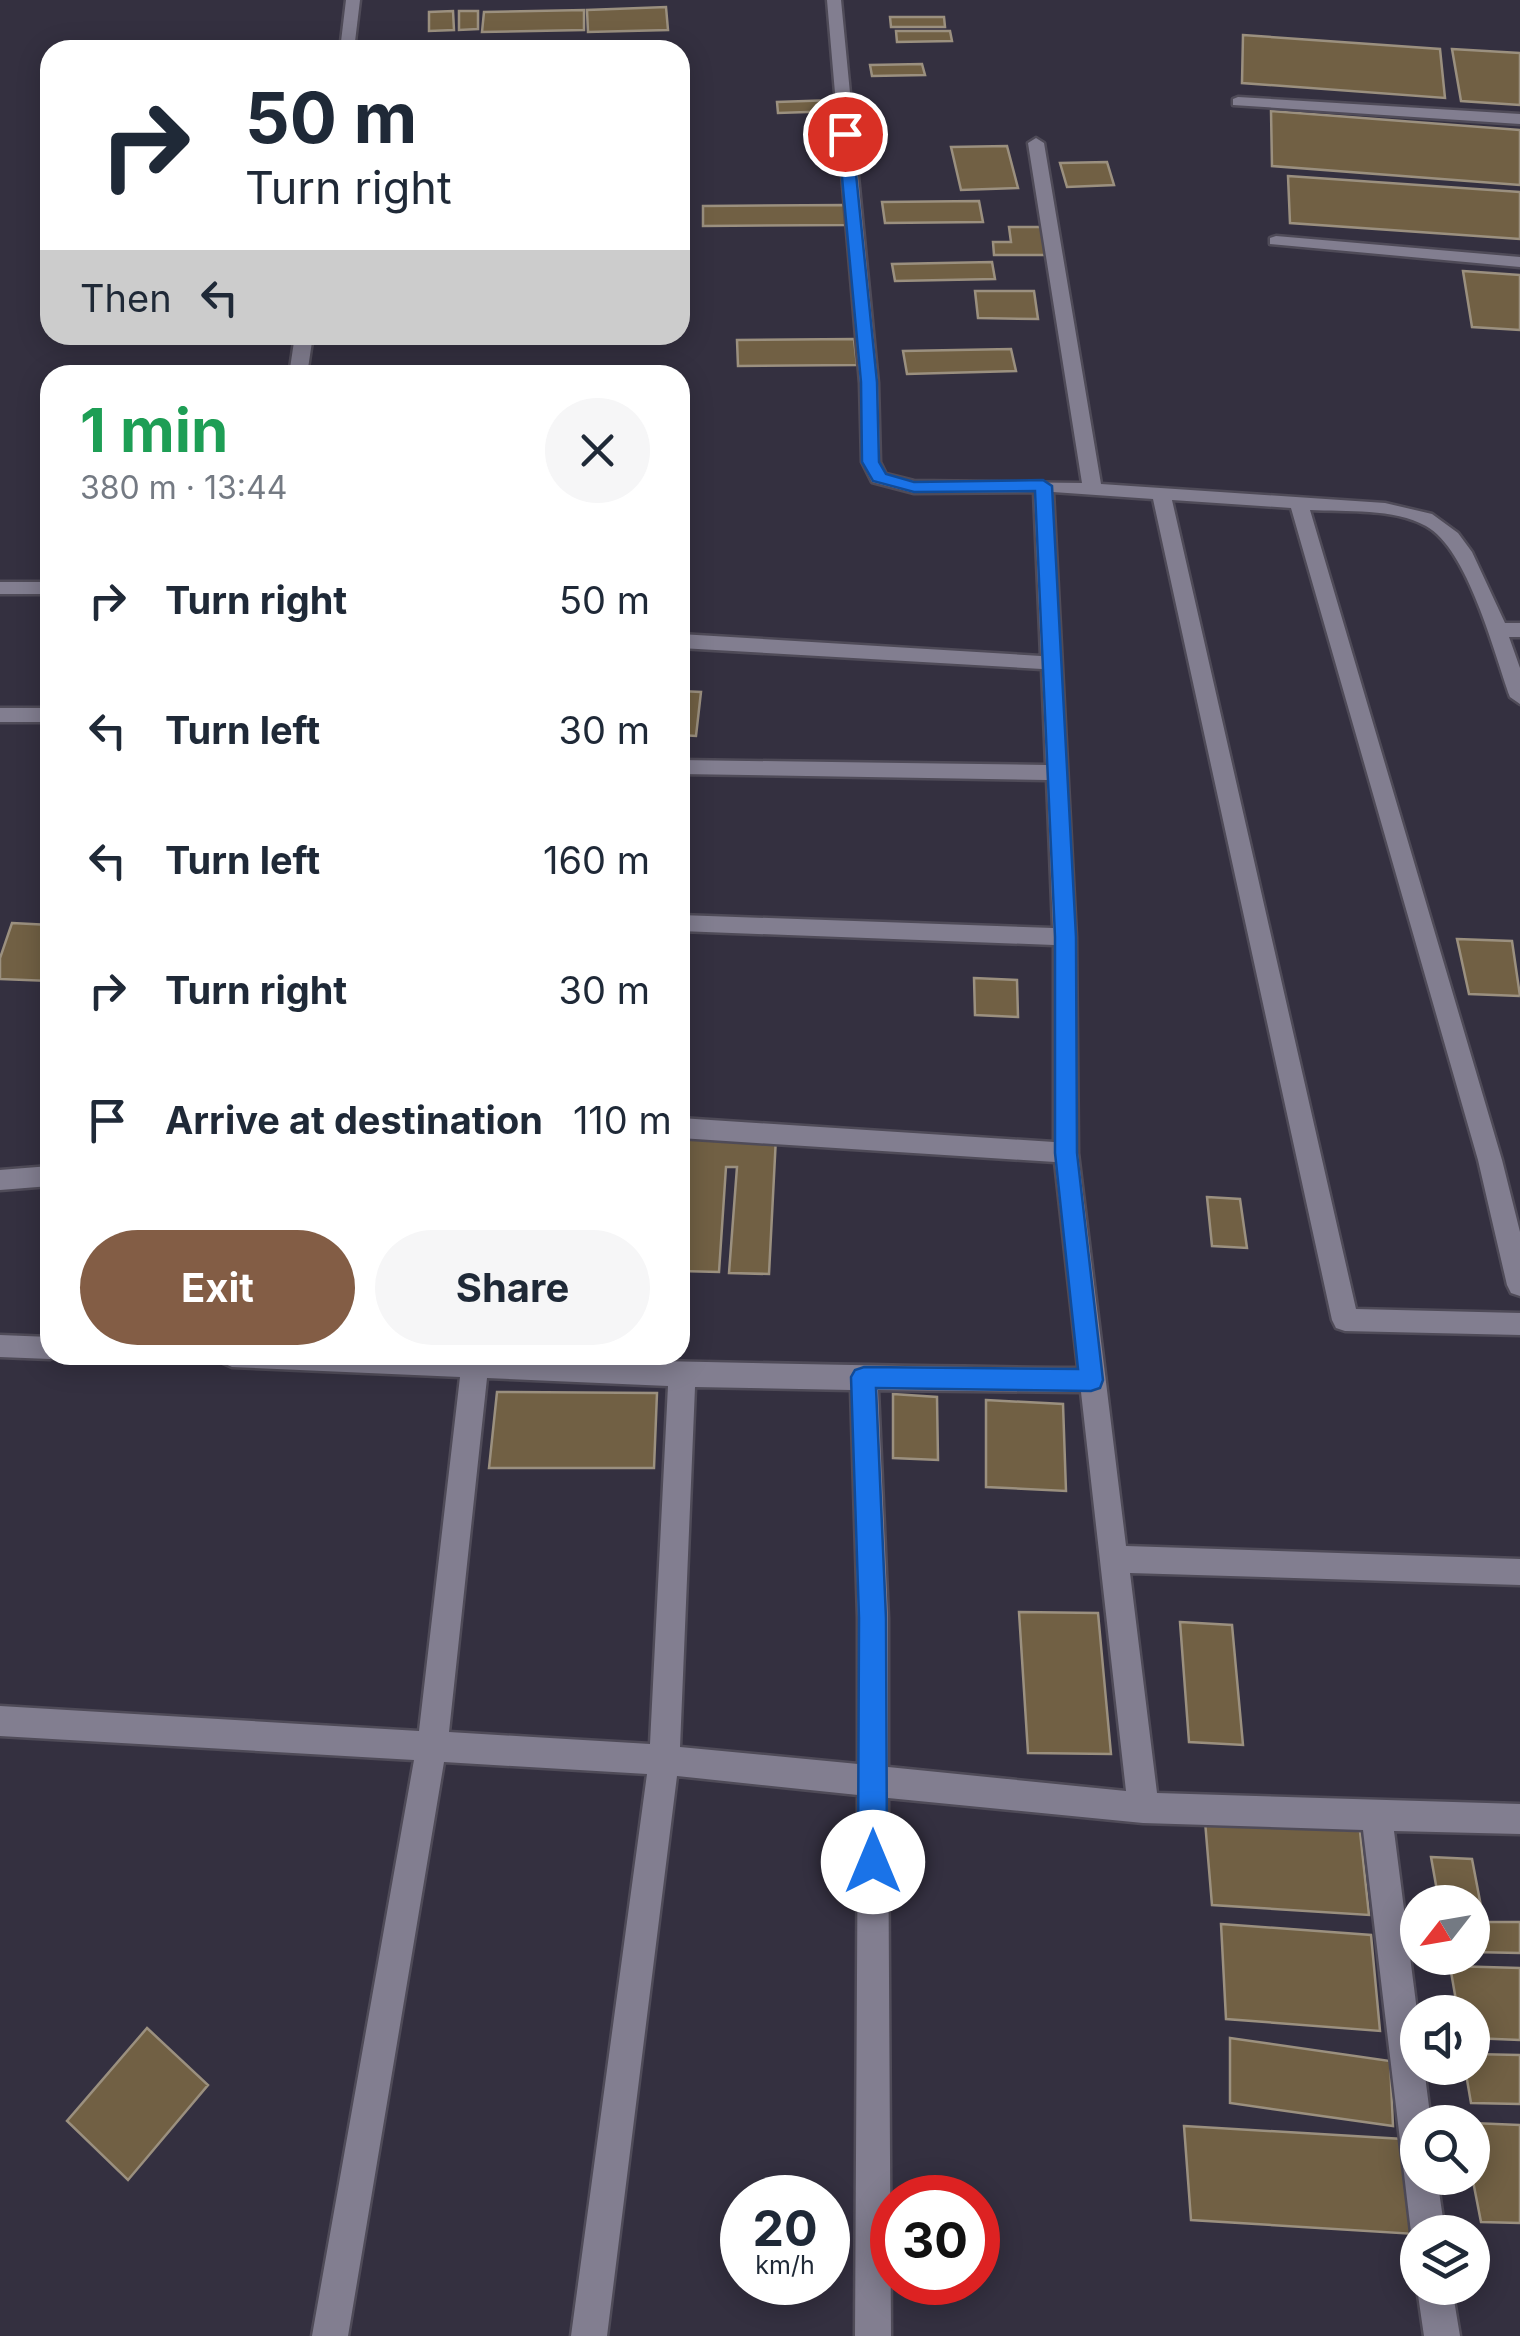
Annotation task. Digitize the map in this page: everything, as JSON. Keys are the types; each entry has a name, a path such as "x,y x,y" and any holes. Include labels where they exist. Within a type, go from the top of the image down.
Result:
{"street":[{"path":"348,40 353,0"},
{"path":"834,0 869,382 870,462 879,478 914,487 1092,488 1385,508 1435,522 1454,539 1470,566 1520,697"},
{"path":"1238,102 1520,119"},
{"path":"1036,143 1092,488"},
{"path":"1276,241 1520,262"},
{"path":"1043,486 1066,937 1066,1153 1144,1808"},
{"path":"1161,492 1345,1320 1520,1324"},
{"path":"1299,503 1490,1160 1520,1285"},
{"path":"0,588 40,588"},
{"path":"1494,630 1520,630"},
{"path":"690,642 1052,663"},
{"path":"0,716 40,716"},
{"path":"690,767 1058,773"},
{"path":"690,923 1066,937"},
{"path":"690,1129 1066,1153"},
{"path":"0,1180 40,1177"},
{"path":"0,1346 40,1348"},
{"path":"453,1365 682,1374 1091,1380"},
{"path":"330,2336 432,1745 475,1366"},
{"path":"589,2336 664,1760 682,1374"},
{"path":"864,1377 873,1618 873,2336"},
{"path":"1117,1559 1520,1572"},
{"path":"0,1721 664,1760 873,1784 1144,1808 1520,1819"},
{"path":"1376,1812 1412,2105"},
{"path":"1438,2305 1442,2336"}],"building":[{"path":"666,7 668,30 588,32 587,10"},
{"path":"584,10 584,30 482,32 484,12"},
{"path":"453,11 454,30 429,31 429,12"},
{"path":"459,11 478,11 478,29 459,30"},
{"path":"890,17 944,17 945,27 891,27"},
{"path":"896,31 950,31 952,41 897,42"},
{"path":"1243,35 1440,49 1445,98 1242,83"},
{"path":"1452,49 1520,53 1520,105 1461,101"},
{"path":"922,64 925,75 872,76 870,65"},
{"path":"835,100 837,111 778,113 777,102"},
{"path":"1271,111 1520,130 1520,185 1272,166"},
{"path":"1007,146 1018,188 961,190 951,147"},
{"path":"1107,162 1114,185 1067,187 1060,163"},
{"path":"1288,176 1520,192 1520,239 1290,223"},
{"path":"979,201 983,222 885,223 882,202"},
{"path":"846,205 848,225 703,226 703,206"},
{"path":"1009,227 1047,227 1052,255 994,255 993,242 1011,242"},
{"path":"992,262 995,279 895,281 892,264"},
{"path":"1463,271 1520,275 1520,330 1472,327"},
{"path":"975,291 1034,291 1038,319 978,318"},
{"path":"854,339 857,365 738,366 737,340"},
{"path":"1011,349 1016,371 907,374 903,351"},
{"path":"690,691 701,692 696,736 690,736"},
{"path":"12,923 40,924 40,981 0,979 0,958"},
{"path":"1457,939 1512,941 1520,996 1469,994"},
{"path":"974,978 1017,980 1018,1017 975,1015"},
{"path":"690,1133 776,1137 769,1274 729,1273 737,1167 726,1167 719,1272 690,1271"},
{"path":"1207,1197 1240,1199 1247,1248 1212,1246"},
{"path":"497,1392 657,1393 654,1468 489,1468"},
{"path":"893,1394 937,1397 938,1460 893,1458"},
{"path":"986,1400 1063,1404 1066,1491 986,1487"},
{"path":"1019,1612 1098,1613 1111,1754 1028,1753"},
{"path":"1180,1622 1232,1625 1243,1745 1189,1742"},
{"path":"1205,1821 1360,1831 1369,1915 1212,1905"},
{"path":"1431,1857 1472,1859 1477,1885 1436,1885"},
{"path":"1490,1922 1520,1922 1520,1953 1490,1952"},
{"path":"1221,1924 1371,1935 1380,2031 1226,2019"},
{"path":"1490,1967 1520,1968 1520,2040 1490,2039 1490,1995 1455,1995 1452,1975 1490,1975"},
{"path":"147,2028 208,2085 128,2180 67,2121"},
{"path":"1230,2038 1390,2061 1393,2126 1230,2103"},
{"path":"1490,2054 1520,2055 1520,2104 1471,2103 1468,2085 1490,2085"},
{"path":"1490,2124 1520,2125 1520,2223 1490,2222 1490,2215 1480,2215 1476,2195 1490,2195"},
{"path":"1184,2126 1400,2139 1400,2195 1410,2195 1413,2215 1400,2215 1400,2233 1191,2220"}],"route":[{"path":"845,134 869,382 870,462 879,478 914,487 1043,486 1066,937 1066,1153 1091,1380 864,1377 873,1618 873,1862"}]}
